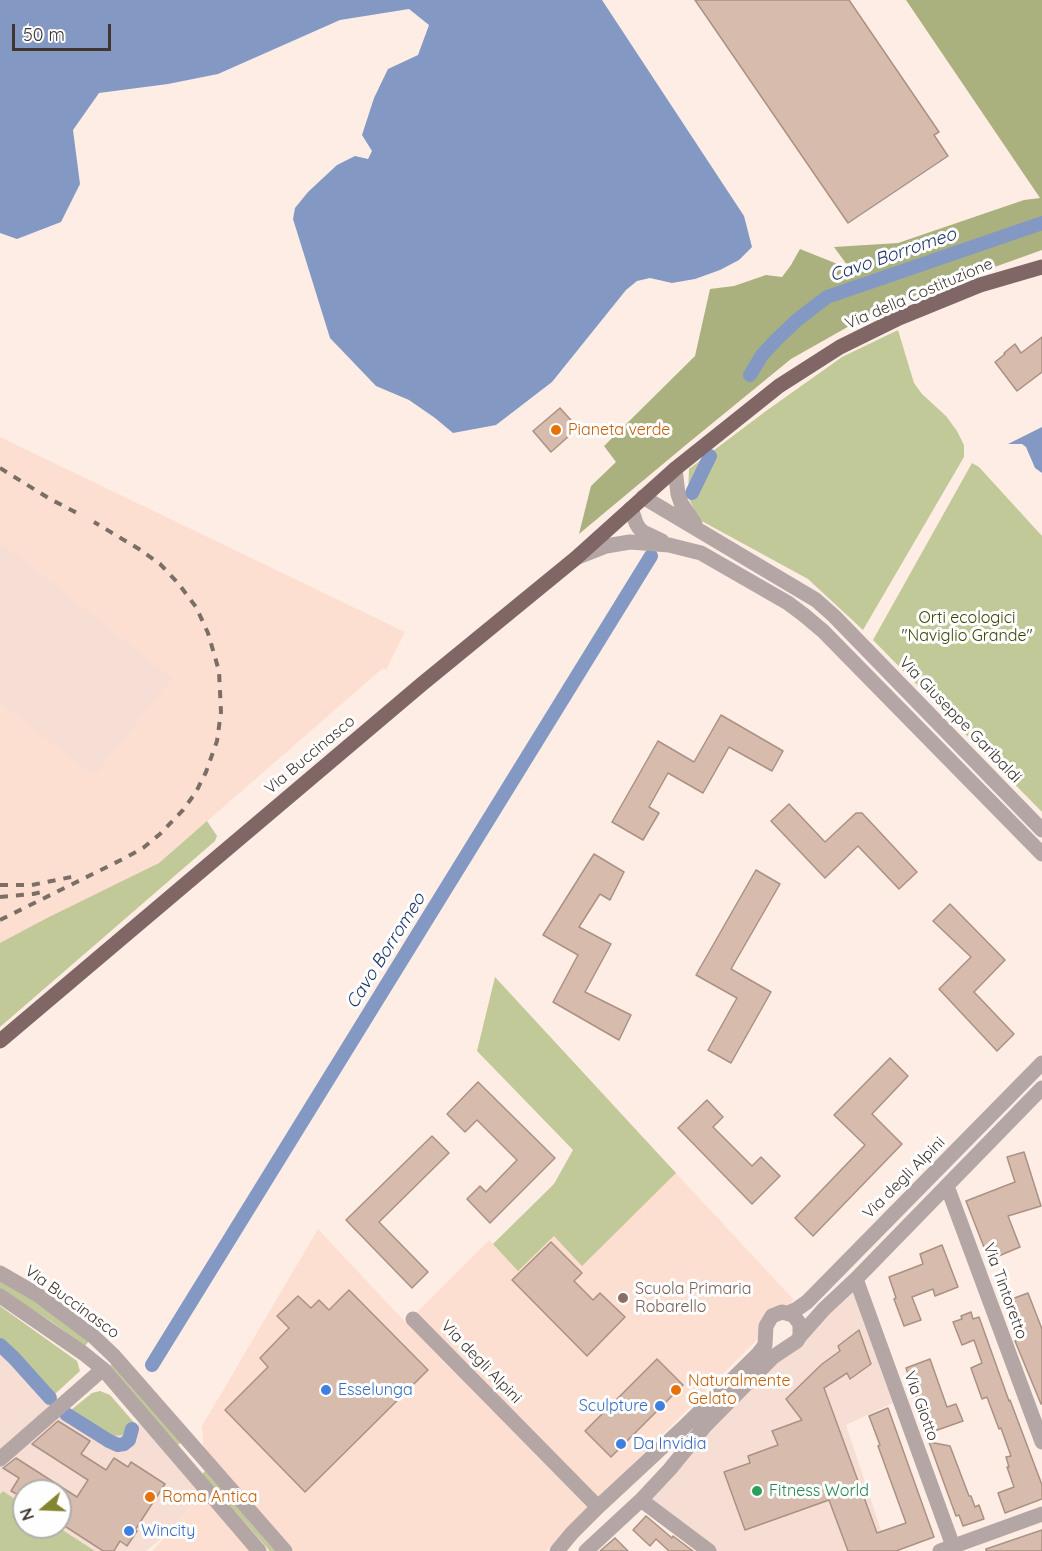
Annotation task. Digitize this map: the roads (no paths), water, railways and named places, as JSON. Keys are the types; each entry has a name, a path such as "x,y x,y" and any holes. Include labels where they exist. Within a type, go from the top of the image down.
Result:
{"main road":[{"name":"Via della Costituzione","path":"643,497 779,386 840,347 899,318 980,285 1042,267"},
{"name":"Via Buccinasco","path":"0,1041 422,684 576,558 643,497"}],"street":[{"path":"675,469 681,503 698,529"},
{"name":"Via Giuseppe Garibaldi","path":"643,497 816,600 1042,830"},
{"path":"631,508 636,523 643,532 669,544 701,554 788,603 804,615 823,631 1042,854"},
{"path":"576,558 606,546 630,542 669,544"},
{"name":"Via degli Alpini","path":"788,1313 807,1302 1042,1063"},
{"path":"586,1551 641,1500 705,1426 773,1357 792,1345 824,1309 1042,1088"},
{"name":"Via Tintoretto","path":"947,1186 1042,1442"},
{"name":"Via Buccinasco","path":"0,1273 38,1295 94,1337 114,1356 285,1551"},
{"name":"Via Giotto","path":"856,1279 947,1549"},
{"path":"0,1296 83,1353 102,1369 259,1551"},
{"path":"557,1551 598,1507 758,1354 765,1345 768,1321 772,1317 778,1313 788,1313 797,1319 800,1324 800,1336"},
{"name":"Via degli Alpini","path":"413,1319 598,1507"},
{"path":"766,1332 775,1345 787,1347"},
{"path":"0,1459 102,1369"},
{"path":"641,1500 708,1551"},
{"path":"947,1549 1042,1514"}],"water":[{"path":"0,0 602,0 744,216 752,247 739,260 695,279 672,283 650,278 637,281 626,290 552,382 496,425 453,433 409,400 376,386 330,338 293,219 295,208 308,192 337,165 355,156 368,159 372,151 362,135 374,98 388,69 418,55 429,25 409,9 340,20 218,74 168,84 99,93 73,130 80,184 61,222 17,239 0,233"},
{"path":"1042,427 1042,473 1035,468 1026,447 1022,444 1008,444"}],"waterway":[{"name":"Cavo Borromeo","path":"750,375 762,355 776,340 827,297 1042,223"},
{"name":"Cavo Borromeo","path":"692,493 710,456"},
{"name":"Cavo Borromeo","path":"152,1365 651,556"},
{"name":"Cavo Borromeo","path":"0,1345 50,1398"},
{"name":"Cavo Borromeo","path":"66,1414 118,1445 129,1440 132,1429"}],"railway":[{"path":"0,468 79,514"},
{"path":"0,920 125,858 143,848 160,834 183,810 196,792 217,741 221,712 219,671 208,633 196,607 160,564 94,522"},
{"path":"0,885 32,885 76,876"},
{"path":"0,897 47,891"}],"place":[{"name":"Pianeta verde","path":"556,430"},
{"name":"Scuola Primaria Robarello","path":"623,1298"},
{"name":"Esselunga","path":"326,1390"},
{"name":"Naturalmente Gelato","path":"676,1390"},
{"name":"Sculpture","path":"660,1406"},
{"name":"Da Invidia","path":"621,1444"},
{"name":"Fitness World","path":"757,1491"},
{"name":"Roma Antica","path":"150,1497"},
{"name":"Wincity","path":"129,1531"}],"park label":[{"name":"Orti ecologici \"Naviglio Grande\"","path":"967,627"}]}
